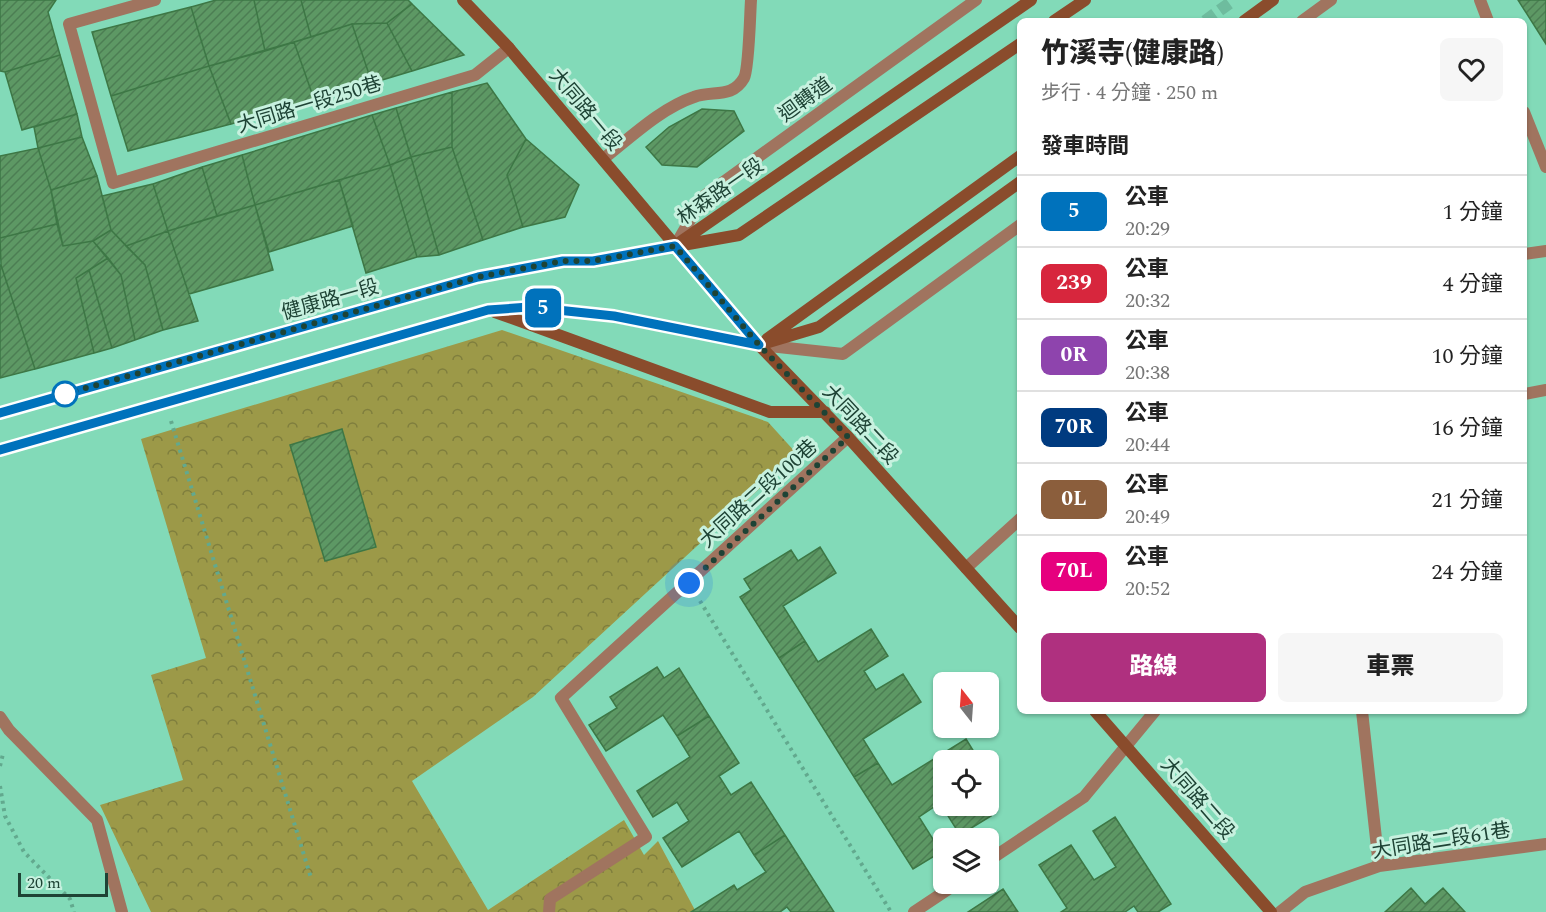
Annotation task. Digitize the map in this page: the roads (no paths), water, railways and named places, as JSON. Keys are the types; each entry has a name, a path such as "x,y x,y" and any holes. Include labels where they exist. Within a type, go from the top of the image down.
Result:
{"street":[{"name":"大同路一段","path":"463,0 509,48 675,246"},
{"name":"林森路一段","path":"675,246 1031,0"},
{"path":"1058,18 1085,0"},
{"path":"1248,18 1273,0"},
{"name":"林森路一段","path":"675,246 738,235 1017,46"},
{"path":"759,345 1017,158"},
{"path":"0,450 488,310 529,307 614,316 759,345 819,327 1017,184"},
{"name":"大同路二段","path":"675,246 759,345 825,412 1017,625"},
{"name":"健康路一段","path":"0,413 478,277 563,261 593,261 675,246"},
{"path":"488,310 770,412 825,412"},
{"name":"大同路二段","path":"1098,714 1271,912"}],"lane":[{"name":"大同路一段250巷","path":"155,0 69,24 113,183 475,75 509,48"},
{"path":"603,159 664,112 696,96 726,93 737,87 746,75 751,0"},
{"name":"迴轉道","path":"675,246 704,196 976,0"},
{"path":"1306,18 1331,0"},
{"path":"1480,0 1487,18"},
{"path":"1527,120 1546,167"},
{"path":"759,345 843,354 1017,227"},
{"path":"1527,254 1546,251"},
{"path":"1527,393 1546,390"},
{"name":"大同路二段100巷","path":"549,912 550,899 646,837 561,698 848,437"},
{"path":"966,568 1017,522"},
{"path":"999,854 1083,797 1153,714"},
{"path":"1362,714 1379,866"},
{"path":"0,717 9,730 97,820 122,912"},
{"name":"大同路二段61巷","path":"1280,912 1305,892 1379,866 1546,844"},
{"path":"914,912 941,894"}],"tunnel":[{"path":"1209,18 1234,0"}]}
